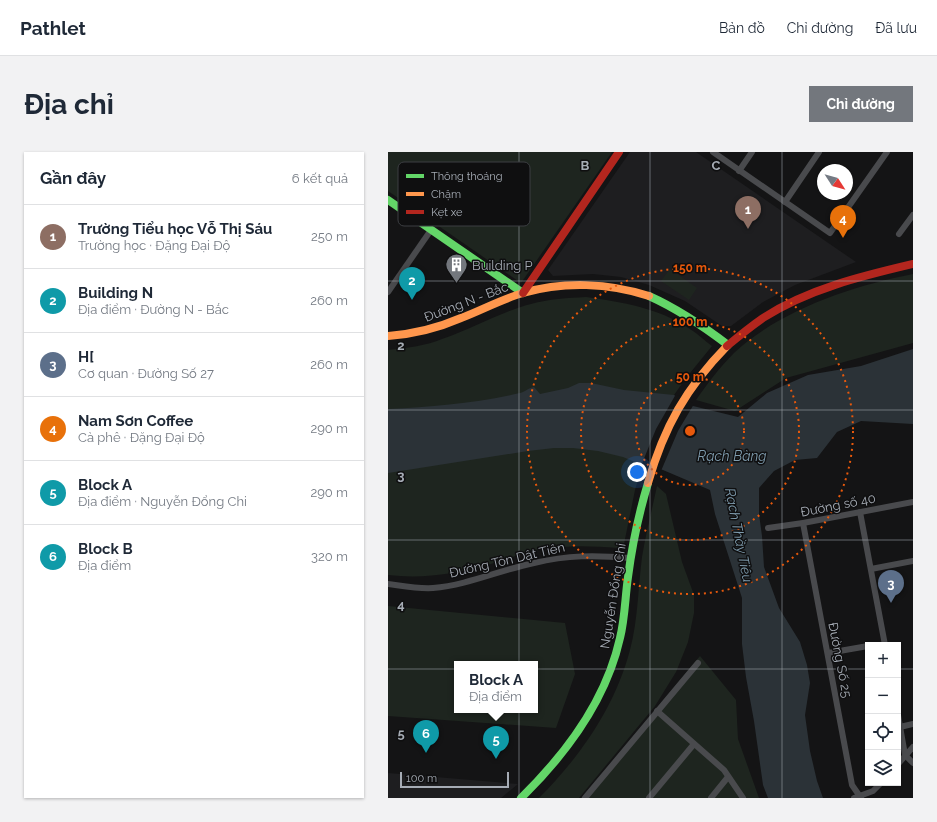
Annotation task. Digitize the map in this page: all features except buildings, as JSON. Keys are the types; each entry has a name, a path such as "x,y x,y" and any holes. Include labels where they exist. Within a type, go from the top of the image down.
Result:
{"street":[{"path":"425,226 522,293 619,152"},
{"path":"713,152 830,233 886,152"},
{"path":"739,170 752,152"},
{"path":"785,202 819,152"},
{"path":"388,200 398,207"},
{"path":"899,234 913,215"},
{"path":"388,292 431,230"},
{"path":"728,345 760,320 807,295 872,273 913,264"},
{"name":"Đường N - Bắc","path":"388,336 428,330 522,293 587,284 626,289 668,304 706,328 728,345"},
{"name":"Nguyễn Đổng Chi","path":"520,798 552,768 566,749 583,725 607,678 614,661 621,632 625,611 630,558 651,470 667,429 682,402 706,370 728,345"},
{"name":"Đường số 40","path":"768,528 803,523 913,502"},
{"path":"860,512 885,642"},
{"name":"Đường Số 25","path":"803,523 852,785 858,797"},
{"name":"Đường Tôn Dật Tiên","path":"388,584 413,588 433,588 533,563 572,556 590,555 630,558"},
{"path":"871,569 913,561"},
{"path":"828,653 865,647"},
{"path":"585,798 698,663"},
{"path":"657,711 724,770 743,798"},
{"path":"901,727 913,724"},
{"path":"901,732 906,755 913,763"},
{"path":"649,798 694,744"},
{"path":"901,761 913,747"},
{"path":"711,798 728,777"},
{"path":"858,797 873,792 878,786"}],"shaded area":[{"path":"388,152 612,152 521,283 439,226 530,226 530,162 398,162 398,198 388,191"},
{"path":"630,152 696,152 856,262 795,285 763,302 731,326 722,326 685,301 649,285 621,277 593,274 553,276 548,270"},
{"path":"670,269 697,288 689,300 661,281"},
{"path":"913,274 913,343 786,378 735,411 696,400 734,353 752,338 773,324 795,312 842,293 866,285"},
{"path":"586,297 640,307 666,316 690,329 712,346 674,395 388,425 388,350 436,341 508,311 538,302"},
{"path":"539,440 647,450 635,490 624,544 618,548 581,546 537,550 488,565 439,575 388,575 388,456"},
{"path":"657,486 666,494 682,562 694,595 694,613 688,642 676,672 655,706 579,798 539,798 568,766 594,730 615,691 623,671 633,639 642,557"},
{"path":"388,606 565,623 575,674 556,728 388,716"},
{"path":"700,656 736,700 738,739 759,798 581,798"},
{"path":"388,773 518,784 501,798 388,798"}],"water":[{"name":"Rạch Bàng","path":"913,349 913,424 861,421 837,432 817,458 795,460 774,471 759,488 759,514 764,567 779,608 800,642 807,665 810,683 805,715 810,751 817,781 823,798 768,798 763,785 742,644 742,598 715,514 710,490 663,470 623,457 598,451 573,448 554,448 528,451 388,473 388,409 438,406 471,402 520,393 534,387 540,394 568,388 579,383 591,383 624,390 674,395 693,406 738,417 767,393 808,375 861,366"}],"pier":[{"path":"676,394 694,404 678,431 661,471 641,466 656,429"}],"traffic: fast":[{"path":"388,200 398,207"},
{"path":"426,226 523,293"},
{"path":"649,296 690,318 728,345"},
{"path":"521,798 538,781 568,745 582,725 594,705 614,661 622,630 632,553 648,483"}],"traffic: slow":[{"path":"388,336 407,334 435,328 515,295 539,289 570,285 602,286 618,288 649,296"},
{"path":"648,483 661,444 678,409 700,377 727,346"}],"traffic: jam":[{"path":"523,293 619,152"},
{"path":"727,346 763,318 798,299 817,291 874,273 913,264"}],"place":[{"name":"Trường Tiểu học Vỗ Thị Sáu","path":"748,229"},
{"name":"Nam Sơn Coffee","path":"843,238"},
{"name":"Building P","path":"457,284"},
{"name":"Building N","path":"412,300"},
{"name":"H[","path":"891,603"},
{"name":"Block B","path":"426,753"},
{"name":"Block A","path":"496,759"}],"water label":[{"name":"Rạch Thầy Tiêu","path":"739,535"}]}
